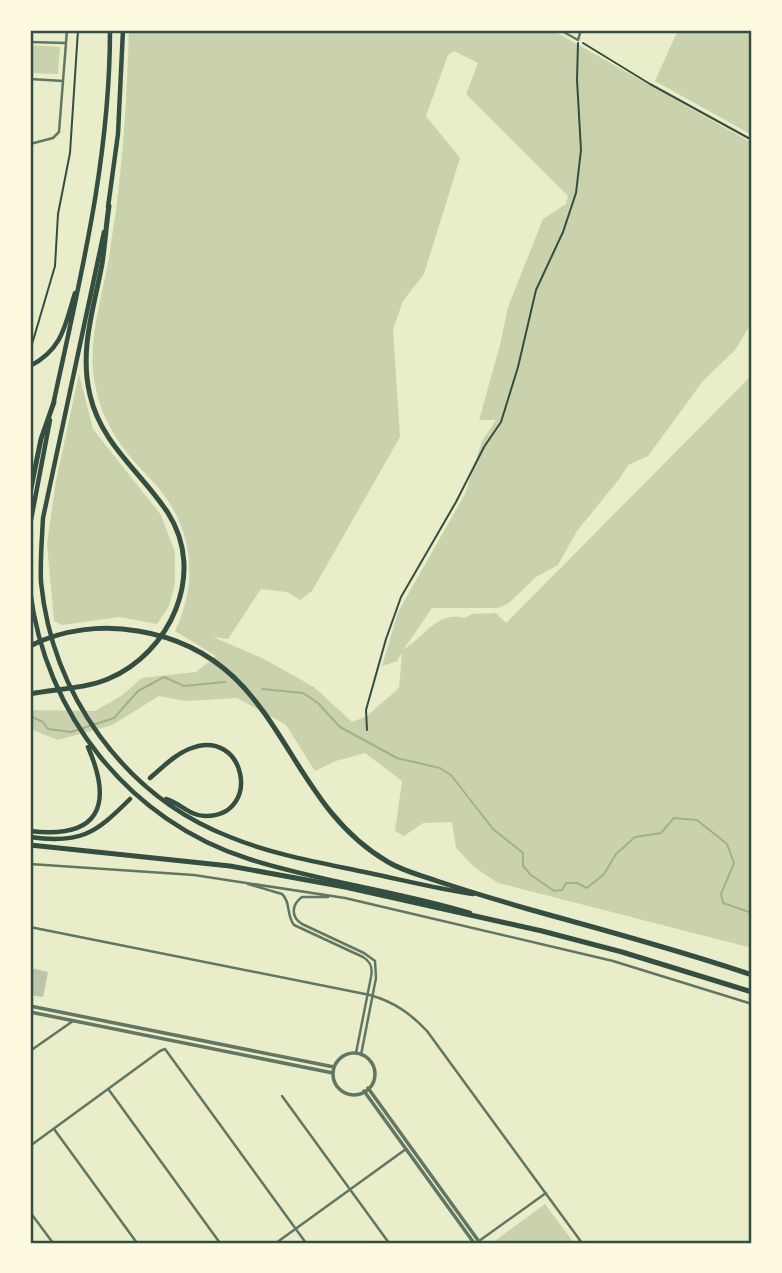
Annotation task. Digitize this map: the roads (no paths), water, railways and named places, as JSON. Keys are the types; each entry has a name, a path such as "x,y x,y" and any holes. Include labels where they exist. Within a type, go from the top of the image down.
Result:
{"highway":[{"path":"30,694 97,683 139,661 159,642 166,631 177,609 183,578 183,560 178,536 170,516 121,456 101,426 87,382 87,344 102,264 108,206"},
{"path":"30,493 41,439 54,402"},
{"path":"30,646 57,635 121,629 154,634 205,654 232,675 264,711 313,789 345,829 365,847 396,866 477,895 752,975"},
{"path":"30,845 242,868 345,887 488,918 622,952 752,992"}],"main road":[{"path":"30,525 86,258 105,134 110,30"},
{"path":"123,30 118,134 108,206 43,518 41,582 49,627 67,680 88,720 127,769 158,797 197,822 229,837 268,850 442,890 477,895"},
{"path":"30,366 51,353 62,335 86,258"},
{"path":"30,590 41,649 60,697 74,722 110,769 139,798 171,821 247,858 445,905 488,918"},
{"path":"30,831 62,833 76,830 92,817 99,799 100,785 98,770 85,739"},
{"path":"150,778 173,758 202,746 215,746 238,762 243,786 231,807 220,814 194,814 172,801 158,797"},
{"path":"30,837 68,839 84,836 104,824 130,799"}],"street":[{"path":"30,144 53,138 59,132 67,30"},
{"path":"559,30 578,40 581,30"},
{"path":"30,42 66,43"},
{"path":"30,79 63,80"},
{"path":"30,864 194,875 345,898 613,961 752,1004"},
{"path":"228,880 282,894 286,898 289,918 294,925 366,959 372,969 370,996"},
{"path":"345,898 307,896 298,900 293,913 302,924 372,958 377,969 358,1054"},
{"path":"30,927 370,996 401,1008 428,1031 582,1243"},
{"path":"30,1006 334,1067"},
{"path":"30,1012 333,1073"},
{"path":"30,1051 72,1021"},
{"path":"159,1039 162,1050 306,1243"},
{"path":"30,1146 171,1041"},
{"path":"358,1054 370,1061 373,1080 366,1090 345,1093 335,1083 334,1067 345,1055 358,1054"},
{"path":"108,1089 220,1243"},
{"path":"366,1090 478,1243 546,1193"},
{"path":"282,1096 389,1243"},
{"path":"54,1129 136,1243"},
{"path":"276,1243 408,1148"},
{"path":"30,1212 52,1243"}],"waterway":[{"path":"30,716 43,722 48,729 71,732 114,718 138,691 164,677 184,686 225,682"},
{"path":"262,689 303,693 318,703 340,727 397,758 440,768 451,775 493,829 523,853 523,866 554,891 562,890 566,883 577,883 587,888 604,874 616,854 635,837 661,833 674,818 697,820 727,844 734,863 721,894 723,903 752,913"}]}
